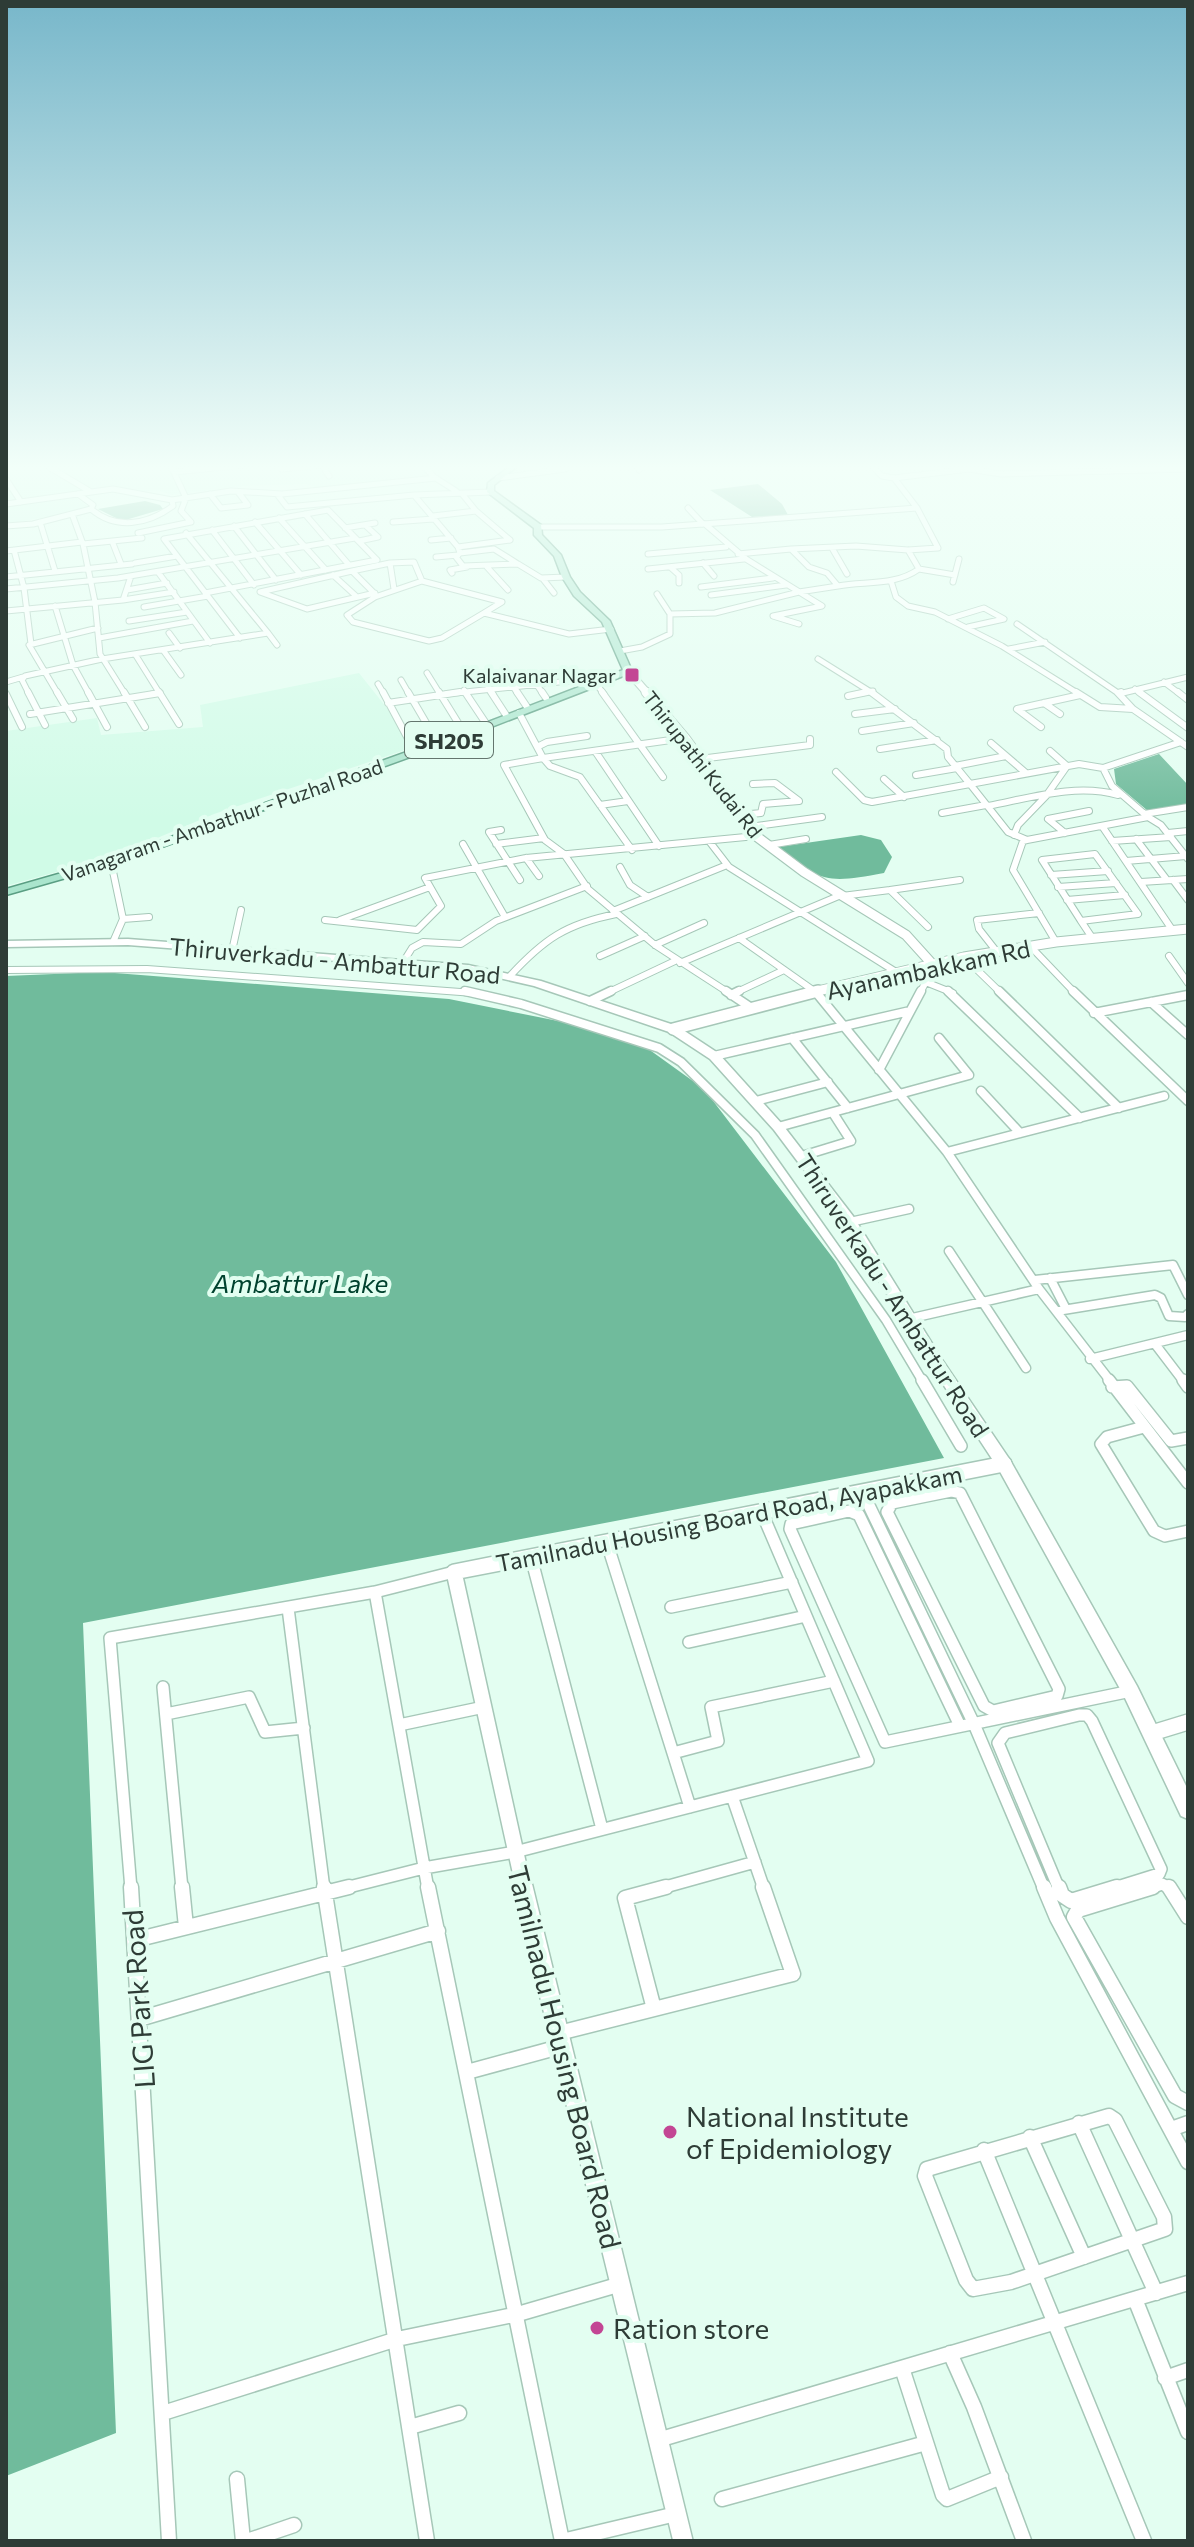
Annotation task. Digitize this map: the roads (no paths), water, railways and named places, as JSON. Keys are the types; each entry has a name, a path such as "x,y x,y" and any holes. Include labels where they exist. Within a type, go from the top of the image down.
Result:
{"main road":[{"path":"571,583 611,629 628,671"},
{"name":"Vanagaram - Ambathur - Puzhal Road","path":"6,892 111,862 465,734 628,671"},
{"name":"Thiruverkadu - Ambattur Road","path":"6,944 113,942 468,968 510,976 673,1029 714,1056 802,1156 850,1222 908,1319 1004,1464 1131,1691 1188,1810"}],"street":[{"path":"23,583 30,652 46,671 73,719"},
{"path":"6,589 65,583"},
{"path":"92,583 102,659 145,727"},
{"path":"123,600 129,583"},
{"path":"127,590 167,583 210,643"},
{"path":"197,583 240,638"},
{"path":"225,583 277,645"},
{"path":"144,607 263,583"},
{"path":"299,583 260,592 304,609 415,583"},
{"path":"342,583 356,596"},
{"path":"364,583 374,593"},
{"path":"393,583 394,589"},
{"path":"394,589 347,615 353,622 429,641 442,638 502,602 429,583"},
{"path":"501,583 508,590"},
{"path":"546,583 554,593"},
{"path":"701,587 734,583"},
{"path":"782,583 829,610"},
{"path":"835,583 838,586"},
{"path":"670,614 715,613 799,592 871,583"},
{"path":"892,583 901,602 951,618 1009,649 1100,707 1133,709"},
{"path":"55,584 64,637 73,665 107,727"},
{"path":"711,595 786,585"},
{"path":"6,611 174,592"},
{"path":"620,651 642,647 667,637 670,614 657,594"},
{"path":"799,624 773,616 822,606"},
{"path":"951,618 984,608 1004,619 967,627"},
{"path":"129,621 187,612"},
{"path":"484,613 569,634 611,629"},
{"path":"99,638 193,621"},
{"path":"1017,624 1118,693 1133,709 1188,747"},
{"path":"31,644 98,628"},
{"path":"169,633 180,648"},
{"path":"6,682 102,659 268,633"},
{"path":"1009,649 1045,642"},
{"path":"149,643 181,675"},
{"path":"127,646 179,724"},
{"path":"818,659 873,691 937,740 947,749 948,757 987,806 1014,835 1027,840"},
{"name":"Thirupathi Kudai Rd","path":"628,671 685,738 756,836 842,896 906,935 934,966"},
{"path":"427,673 465,734"},
{"path":"388,703 488,687 616,676"},
{"path":"23,677 45,725"},
{"path":"1118,693 1188,677"},
{"path":"401,680 435,738"},
{"path":"559,680 567,692"},
{"path":"535,682 546,698"},
{"path":"1164,682 1188,700"},
{"path":"378,684 413,748"},
{"path":"512,685 543,758 550,766 580,777 632,850"},
{"path":"597,685 663,777"},
{"path":"488,687 506,715"},
{"path":"1135,689 1188,728"},
{"path":"464,690 485,722"},
{"path":"848,696 873,691"},
{"path":"6,721 160,693"},
{"path":"6,694 22,727"},
{"path":"1041,727 1017,709 1080,695"},
{"path":"1044,703 1060,714"},
{"path":"855,714 895,709"},
{"path":"862,731 915,723"},
{"path":"406,734 430,730"},
{"path":"537,747 547,742 587,736"},
{"path":"685,738 504,765 544,838 564,854 568,864 587,886 655,945 750,1007"},
{"path":"700,759 810,745 810,739"},
{"path":"880,749 937,740"},
{"path":"836,772 868,802 1079,764 1103,768 1181,742"},
{"path":"991,743 1026,773"},
{"path":"595,751 659,846"},
{"path":"1050,751 1067,766"},
{"path":"916,775 1006,756"},
{"path":"1014,835 1018,825 1046,796 1067,766"},
{"path":"1103,768 1112,786 1161,825 1187,857"},
{"path":"884,779 904,797"},
{"path":"741,815 761,813 763,804 799,801 775,783 753,784"},
{"path":"942,813 1046,796 1108,791 1128,800"},
{"path":"600,805 628,801"},
{"path":"1056,942 1013,870 1023,841 1188,807"},
{"path":"1065,833 1048,819 1089,811"},
{"path":"749,827 822,817"},
{"path":"1102,826 1173,931"},
{"path":"501,830 489,832 520,880"},
{"path":"1112,841 1184,831 1188,840"},
{"path":"325,920 417,930 441,906 425,878 526,858 756,836"},
{"path":"496,844 544,838"},
{"path":"769,845 806,839"},
{"path":"1136,839 1188,900"},
{"path":"709,841 727,865 896,972"},
{"path":"463,844 505,917"},
{"path":"1081,921 1137,916 1095,854 1045,858 1042,860 1058,887 1093,939"},
{"path":"1126,861 1187,857"},
{"path":"526,858 539,876"},
{"path":"111,862 123,919 113,942"},
{"path":"510,976 554,932 579,921 614,912 727,865"},
{"path":"620,867 630,885 648,897"},
{"path":"515,873 533,869"},
{"path":"1051,875 1108,871"},
{"path":"1141,882 1188,879"},
{"path":"590,1001 842,896 960,880"},
{"path":"1058,887 1116,883"},
{"path":"402,964 416,945 428,941 461,944 505,917 587,886"},
{"path":"337,921 430,887"},
{"path":"890,890 928,927"},
{"path":"1067,900 1125,895"},
{"path":"232,951 241,910"},
{"path":"997,952 979,929 977,920 1039,913"},
{"path":"123,919 149,917"},
{"path":"655,945 704,923"},
{"name":"Ayanambakkam Rd","path":"673,1029 750,1007 964,957 1056,942 1188,929"},
{"path":"600,956 645,936"},
{"path":"739,938 816,992 947,1152 1037,1284 1061,1310"},
{"path":"1031,947 1094,1013 1187,1100"},
{"path":"1169,956 1188,983"},
{"path":"964,957 1119,1108"},
{"path":"879,1070 928,983 934,966"},
{"path":"6,970 161,970 460,990 521,1004 639,1039 659,1048 681,1062 755,1135 886,1320 961,1446"},
{"path":"731,995 784,970"},
{"path":"928,983 953,993 1080,1118"},
{"path":"1094,1013 1188,995"},
{"path":"1151,1002 1188,1035"},
{"path":"714,1056 910,1011"},
{"path":"792,1038 848,1108"},
{"path":"778,1127 969,1075 939,1038"},
{"path":"756,1101 828,1082"},
{"path":"981,1091 1020,1133"},
{"path":"947,1152 1164,1096"},
{"path":"802,1156 851,1141 833,1113"},
{"path":"850,1222 909,1209"},
{"path":"949,1251 1026,1368"},
{"path":"908,1319 984,1301 1050,1278 1173,1265 1188,1295"},
{"path":"1188,1266 1182,1268 1188,1286"},
{"path":"1050,1278 1061,1310 1090,1359 1117,1386 1144,1427 1184,1472 1188,1483"},
{"path":"1061,1310 1155,1295 1161,1298 1169,1316 1185,1317 1188,1314"},
{"path":"1090,1359 1186,1339"},
{"path":"1155,1344 1188,1387"},
{"path":"1117,1386 1127,1386 1171,1441 1188,1438"},
{"path":"1144,1427 1107,1437 1101,1444 1154,1531 1165,1536 1188,1531"},
{"name":"Tamilnadu Housing Board Road, Ayapakkam","path":"454,1572 1004,1464"},
{"path":"951,1491 960,1493 1059,1693 988,1710 893,1523 887,1512 892,1503 951,1491"},
{"path":"863,1493 974,1724 1078,1957 1188,2162"},
{"path":"960,1726 859,1515 849,1511 796,1521 790,1529 882,1739 890,1744 960,1726 1131,1691"},
{"path":"135,1940 424,1868 515,1852 868,1761 762,1513"},
{"path":"870,1538 893,1523"},
{"path":"607,1543 690,1807"},
{"path":"531,1557 602,1829"},
{"path":"427,2541 325,1893 288,1608 375,1592 454,1572"},
{"name":"Tamilnadu Housing Board Road","path":"454,1572 515,1852 683,2541"},
{"path":"671,1607 792,1582"},
{"path":"375,1592 424,1868 518,2314 562,2541 676,2514"},
{"name":"LIG Park Road","path":"169,2541 135,1940 110,1638 288,1608"},
{"path":"689,1642 806,1616"},
{"path":"673,1753 718,1741 711,1707 834,1681"},
{"path":"163,1687 186,1927"},
{"path":"166,1714 249,1697 265,1732 304,1728"},
{"path":"399,1725 484,1707"},
{"path":"1032,1712 1039,1724"},
{"path":"1079,1715 1087,1715 1092,1721 1161,1872 1071,1901 1062,1895 998,1743 1005,1733 1039,1724 1079,1715"},
{"path":"1152,1733 1188,1722"},
{"path":"990,1763 1005,1760"},
{"path":"467,2072 654,2009 793,1974 732,1796"},
{"path":"1031,1857 1045,1855"},
{"path":"654,2009 625,1898 755,1862"},
{"path":"1188,1917 1170,1887 1162,1884 1078,1910 1074,1917 1175,2096 1188,2103"},
{"path":"139,2019 438,1931"},
{"path":"1078,1957 1092,1951"},
{"path":"1137,2068 1155,2060"},
{"path":"1107,2116 1115,2120 1164,2217 1165,2229 1035,2274 976,2290 966,2280 925,2172 929,2167 1079,2123 1107,2116"},
{"path":"1079,2123 1156,2293"},
{"path":"1171,2129 1188,2123"},
{"path":"1030,2137 1084,2257"},
{"path":"984,2150 1141,2540"},
{"path":"658,2440 1188,2283"},
{"path":"163,2413 397,2339 518,2314 621,2284"},
{"path":"1135,2299 1188,2432"},
{"path":"950,2353 1024,2541"},
{"path":"902,2368 947,2499 1001,2477"},
{"path":"1165,2378 1188,2370"},
{"path":"410,2427 459,2413"},
{"path":"722,2499 926,2443"},
{"path":"237,2479 245,2541 294,2525"}],"water":[{"path":"1159,754 1188,785 1188,804 1148,811 1116,784 1114,769"},
{"path":"861,835 881,840 892,857 884,873 826,878 805,868 778,847"},
{"name":"Ambattur Lake","path":"102,972 449,999 573,1024 647,1048 704,1089 836,1262 944,1458 83,1623 116,2433 6,2476 6,976"}],"place":[{"name":"Kalaivanar Nagar","path":"632,675"},
{"name":"National Institute of Epidemiology","path":"670,2132"},
{"name":"Ration store","path":"597,2328"}]}
